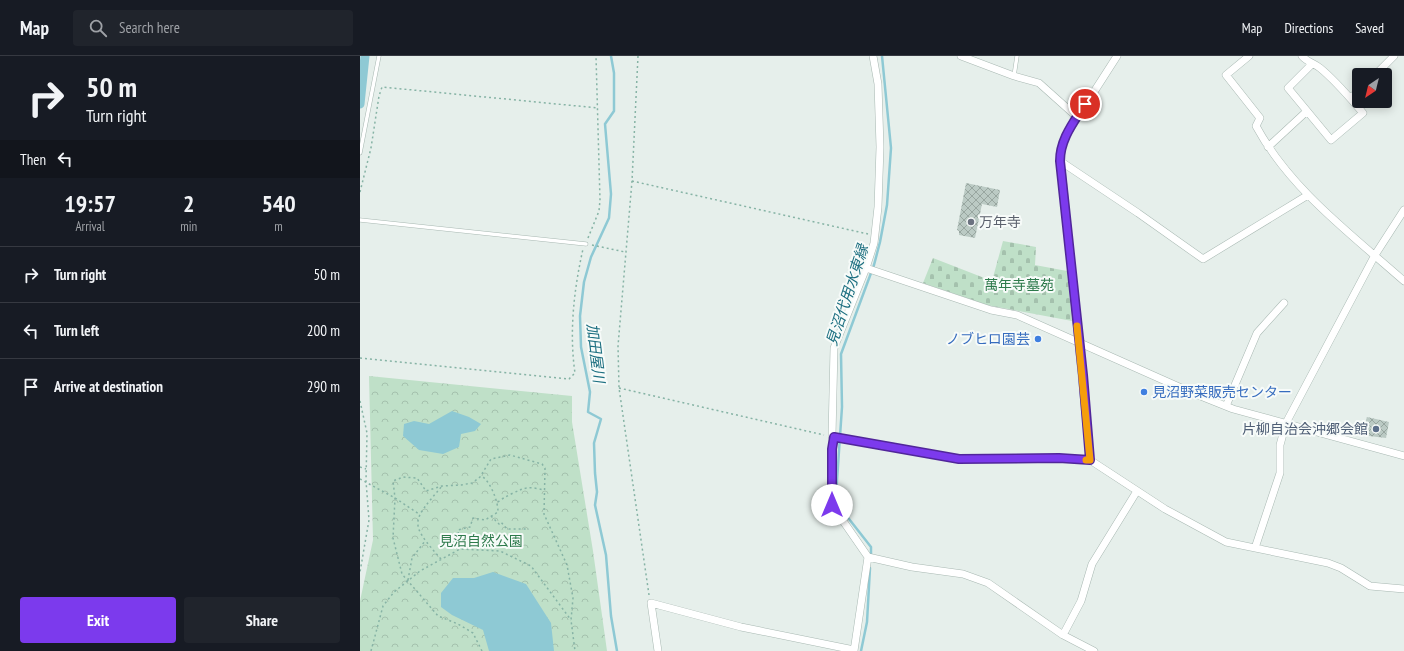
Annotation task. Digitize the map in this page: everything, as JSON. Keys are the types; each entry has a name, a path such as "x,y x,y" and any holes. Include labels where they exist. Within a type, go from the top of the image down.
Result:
{"street":[{"path":"832,436 834,348 866,268 874,235 878,207 880,147 878,84 873,56"},
{"path":"961,56 977,59 1014,76 1039,83 1077,117"},
{"path":"1090,460 1060,152 1064,137 1117,56"},
{"path":"1249,56 1226,76 1260,118 1256,126 1268,147 1308,195 1404,281"},
{"path":"1302,56 1312,64 1319,67 1363,113 1331,140 1288,88 1312,64"},
{"path":"1382,68 1394,56"},
{"path":"1268,147 1307,111"},
{"path":"1060,161 1138,212 1203,259 1308,195"},
{"path":"1255,548 1280,473 1280,445 1286,423 1375,255 1404,210"},
{"path":"866,268 991,310 1017,315 1226,406 1256,416 1404,456"},
{"path":"1226,406 1257,333 1284,303"},
{"path":"1094,651 1063,635 988,583 963,574 912,567 868,557 832,505 832,449 834,437 959,459 1059,458 1090,460 1137,491 1205,532 1226,542 1328,563 1341,568 1370,586 1404,589"},
{"path":"1063,635 1081,601 1092,564 1137,491"},
{"path":"658,651 651,603 741,627 854,650 868,557"}],"lane":[{"path":"360,153 379,56"},
{"path":"1014,76 1017,56"},
{"path":"360,220 586,244"}],"path":[{"path":"360,358 569,379 575,373 571,347 577,275 586,244 599,211 596,56"},
{"path":"638,56 632,181 618,346 619,388 651,603"},
{"path":"360,192 372,148 379,96 382,87 598,108"},
{"path":"632,181 874,235"},
{"path":"591,245 625,252"},
{"path":"619,388 832,436"},
{"path":"360,400 367,433 366,481 369,520 360,572"},
{"path":"482,651 473,633 458,624 438,616 402,574 393,538 395,498 393,481 403,477 417,478 426,491 442,486 461,486 472,483 480,477 491,459 510,454 542,464 545,468 544,514 567,565 573,598 571,620 575,651"},
{"path":"360,467 366,468"},
{"path":"460,549 458,530 470,527 473,518 485,520 498,512 498,502 491,492 488,482 482,476"},
{"path":"360,480 366,481 419,514"},
{"path":"441,559 425,541 417,528 419,514 442,486"},
{"path":"498,502 505,496 515,494 526,488 544,490"},
{"path":"491,516 499,524 501,522 507,529 529,529"},
{"path":"408,581 412,558 425,541"},
{"path":"371,651 383,606 394,592 420,571 460,549 500,551 531,566 571,620"}],"green space":[{"name":"萬年寺墓苑","path":"1003,241 1036,247 1035,265 1067,271 1072,321 987,305 923,283 933,258 992,281"},
{"name":"見沼自然公園","path":"369,376 572,396 572,422 593,551 607,651 360,651 360,601 373,540"}],"water":[{"path":"452,411 469,417 481,424 475,431 461,434 459,447 443,454 419,450 403,436 404,424 414,421 429,424"},
{"path":"493,572 526,584 551,623 554,651 489,651 483,630 452,615 441,607 441,593 453,578 474,578"}],"building":[{"path":"966,183 1000,190 997,207 982,204 975,238 959,235 959,231 957,230"},
{"path":"1367,417 1389,422 1386,438 1361,435"}],"waterway":[{"name":"見沼代用水東縁","path":"360,104 365,56"},
{"name":"加田屋川","path":"611,56 614,73 614,111 605,124 611,194 609,218 591,257 584,282 580,316 581,347 590,392 588,412 601,419 594,443 597,492 595,505 606,555 611,616 617,651"},
{"name":"見沼代用水東縁","path":"871,557 871,547 842,510 836,495 842,407 841,354 874,265 887,205 891,148 882,56"},
{"name":"見沼代用水東縁","path":"861,651 867,622 870,568"}],"slow traffic":[{"path":"1077,326 1090,460 1086,460"}],"place":[{"name":"万年寺","path":"971,222"},
{"name":"ノブヒロ園芸","path":"1038,339"},
{"name":"見沼野菜販売センター","path":"1144,392"},
{"name":"片柳自治会沖郷会館","path":"1376,429"}],"route":[{"path":"832,505 832,449 834,437 959,459 1059,458 1090,460 1087,414 1060,161 1060,152 1064,137 1085,104"}]}
